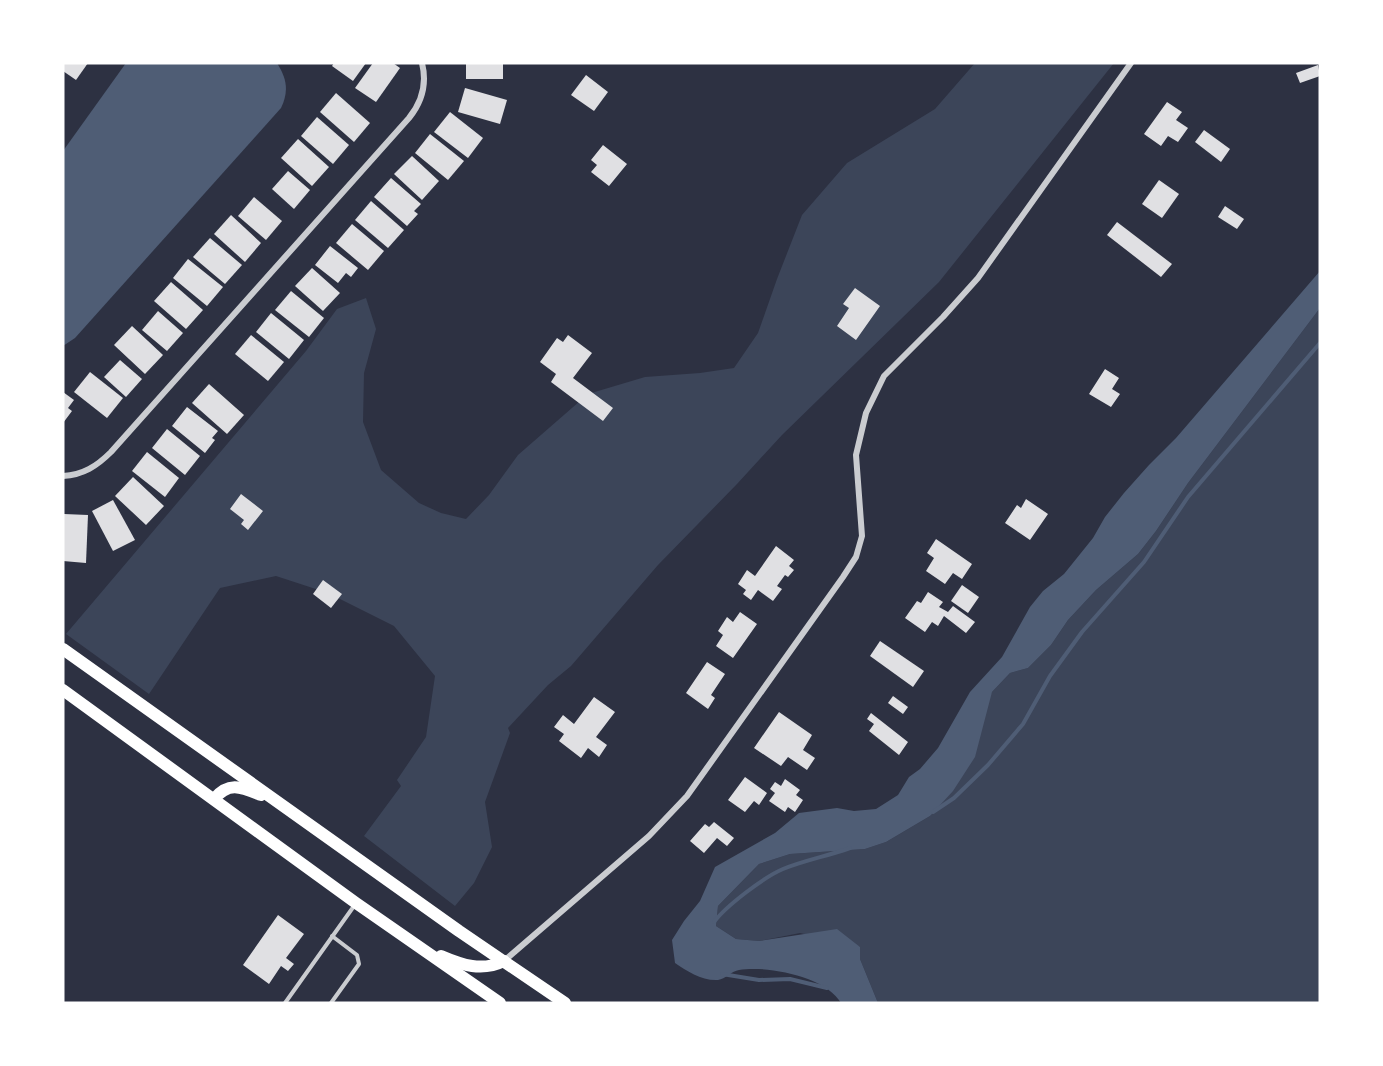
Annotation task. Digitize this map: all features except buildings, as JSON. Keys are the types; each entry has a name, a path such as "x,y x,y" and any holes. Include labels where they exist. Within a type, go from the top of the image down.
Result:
{"main road":[{"path":"63,649 565,1003"},
{"path":"63,690 356,903 500,1003"},
{"path":"214,800 220,792 236,787 276,801"},
{"path":"413,943 463,965 493,967 504,961"}],"street":[{"path":"63,476 86,472 106,457 409,118 415,111 422,94 424,77 422,63"},
{"path":"504,961 649,836 687,796 843,577 856,557 862,536 856,455 866,413 884,376 978,278 1131,63"}],"lane":[{"path":"285,1003 356,903"},
{"path":"331,1003 359,964 357,955 332,936"}],"shaded area":[{"path":"126,63 277,63 285,80 286,91 281,108 75,338 63,346 63,151"},
{"path":"975,63 1114,63 939,282 782,435 658,565 571,666 548,685 508,728 510,733 485,802 492,847 474,883 455,906 364,836 401,786 397,780 426,737 435,676 394,626 328,593 276,576 220,588 149,694 66,634 306,351 337,309 366,298 376,329 364,373 363,422 381,470 419,503 441,513 466,519 489,495 518,455 588,394 645,377 734,368 758,333 802,215 847,163 935,109"},
{"path":"1320,271 1320,308 1188,483 1156,531 1138,554 1096,590 1068,620 1051,645 1028,668 1010,673 992,692 975,757 953,791 930,816 886,842 865,849 790,854 759,864 718,906 716,926 736,939 759,941 837,929 860,947 860,959 878,1003 841,1003 823,986 780,971 739,970 721,979 712,980 695,975 675,963 672,940 700,901 715,867 775,833 799,813 837,808 854,811 876,809 898,795 909,777 920,769 938,748 970,692 1002,657 1030,607 1043,591 1064,574 1093,538 1105,517 1124,493 1176,438"},
{"path":"1320,308 1320,1003 878,1003 860,959 860,947 800,933 759,941 736,939 716,926 718,906 759,864 790,854 865,849 886,842 930,816 992,692 1010,673 1028,668 1051,645 1068,620 1096,590 1138,554 1188,483"}],"waterway":[{"path":"933,812 954,798 988,765 1023,724 1050,676 1082,632 1144,562 1188,497 1320,343"},
{"path":"714,922 736,900 775,873 850,848"},
{"path":"722,974 759,980 790,979 827,988"}]}
